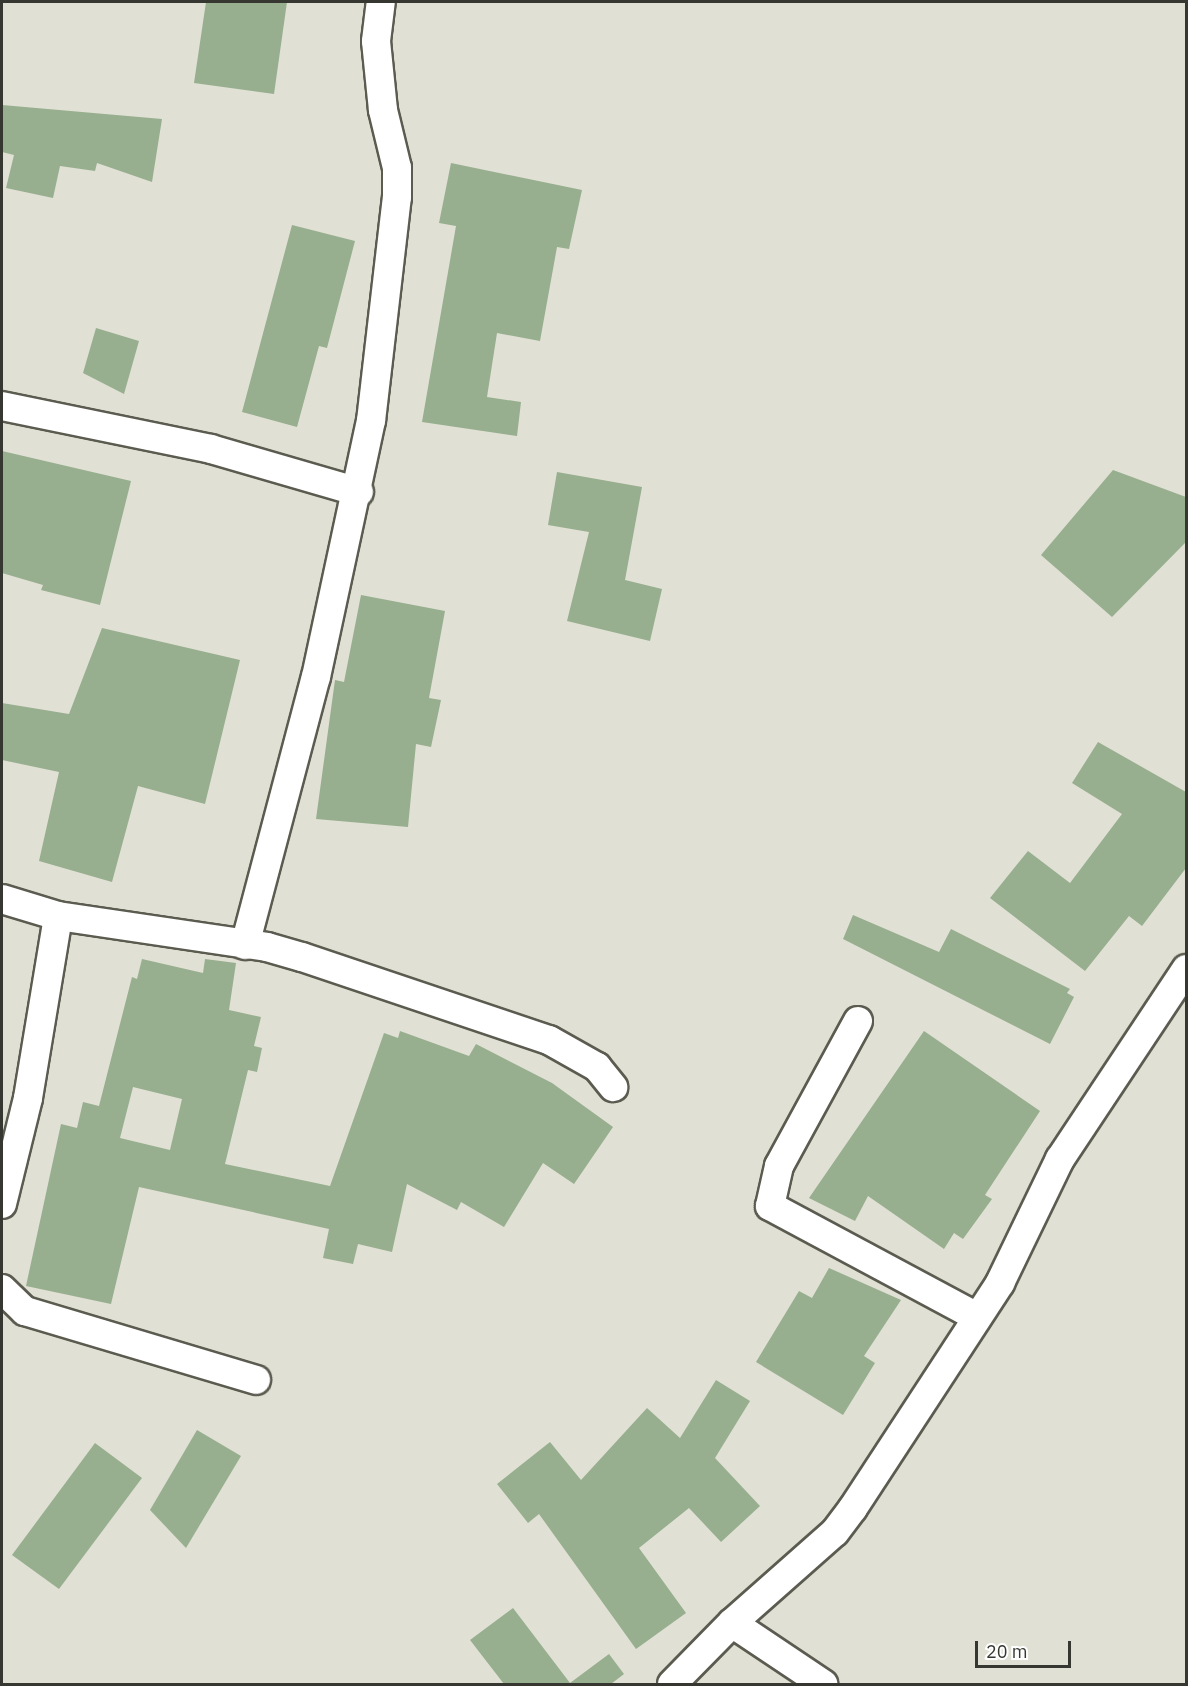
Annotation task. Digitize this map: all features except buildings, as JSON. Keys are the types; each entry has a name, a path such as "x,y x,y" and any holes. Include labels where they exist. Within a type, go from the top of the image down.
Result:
{"street":[{"path":"245,945 359,492 396,225 397,168 383,110 376,41 381,2"},
{"path":"2,406 211,449 359,492"},
{"path":"2,899 58,916 245,945 302,957 549,1040 597,1067 613,1087"},
{"path":"2,1204 28,1098 58,916"},
{"path":"672,1684 732,1623 835,1532 1000,1283 1060,1159 1186,969"},
{"path":"858,1021 779,1166 770,1206 977,1317"},
{"path":"2,1289 25,1311 256,1380"},
{"path":"732,1623 823,1684"}]}
